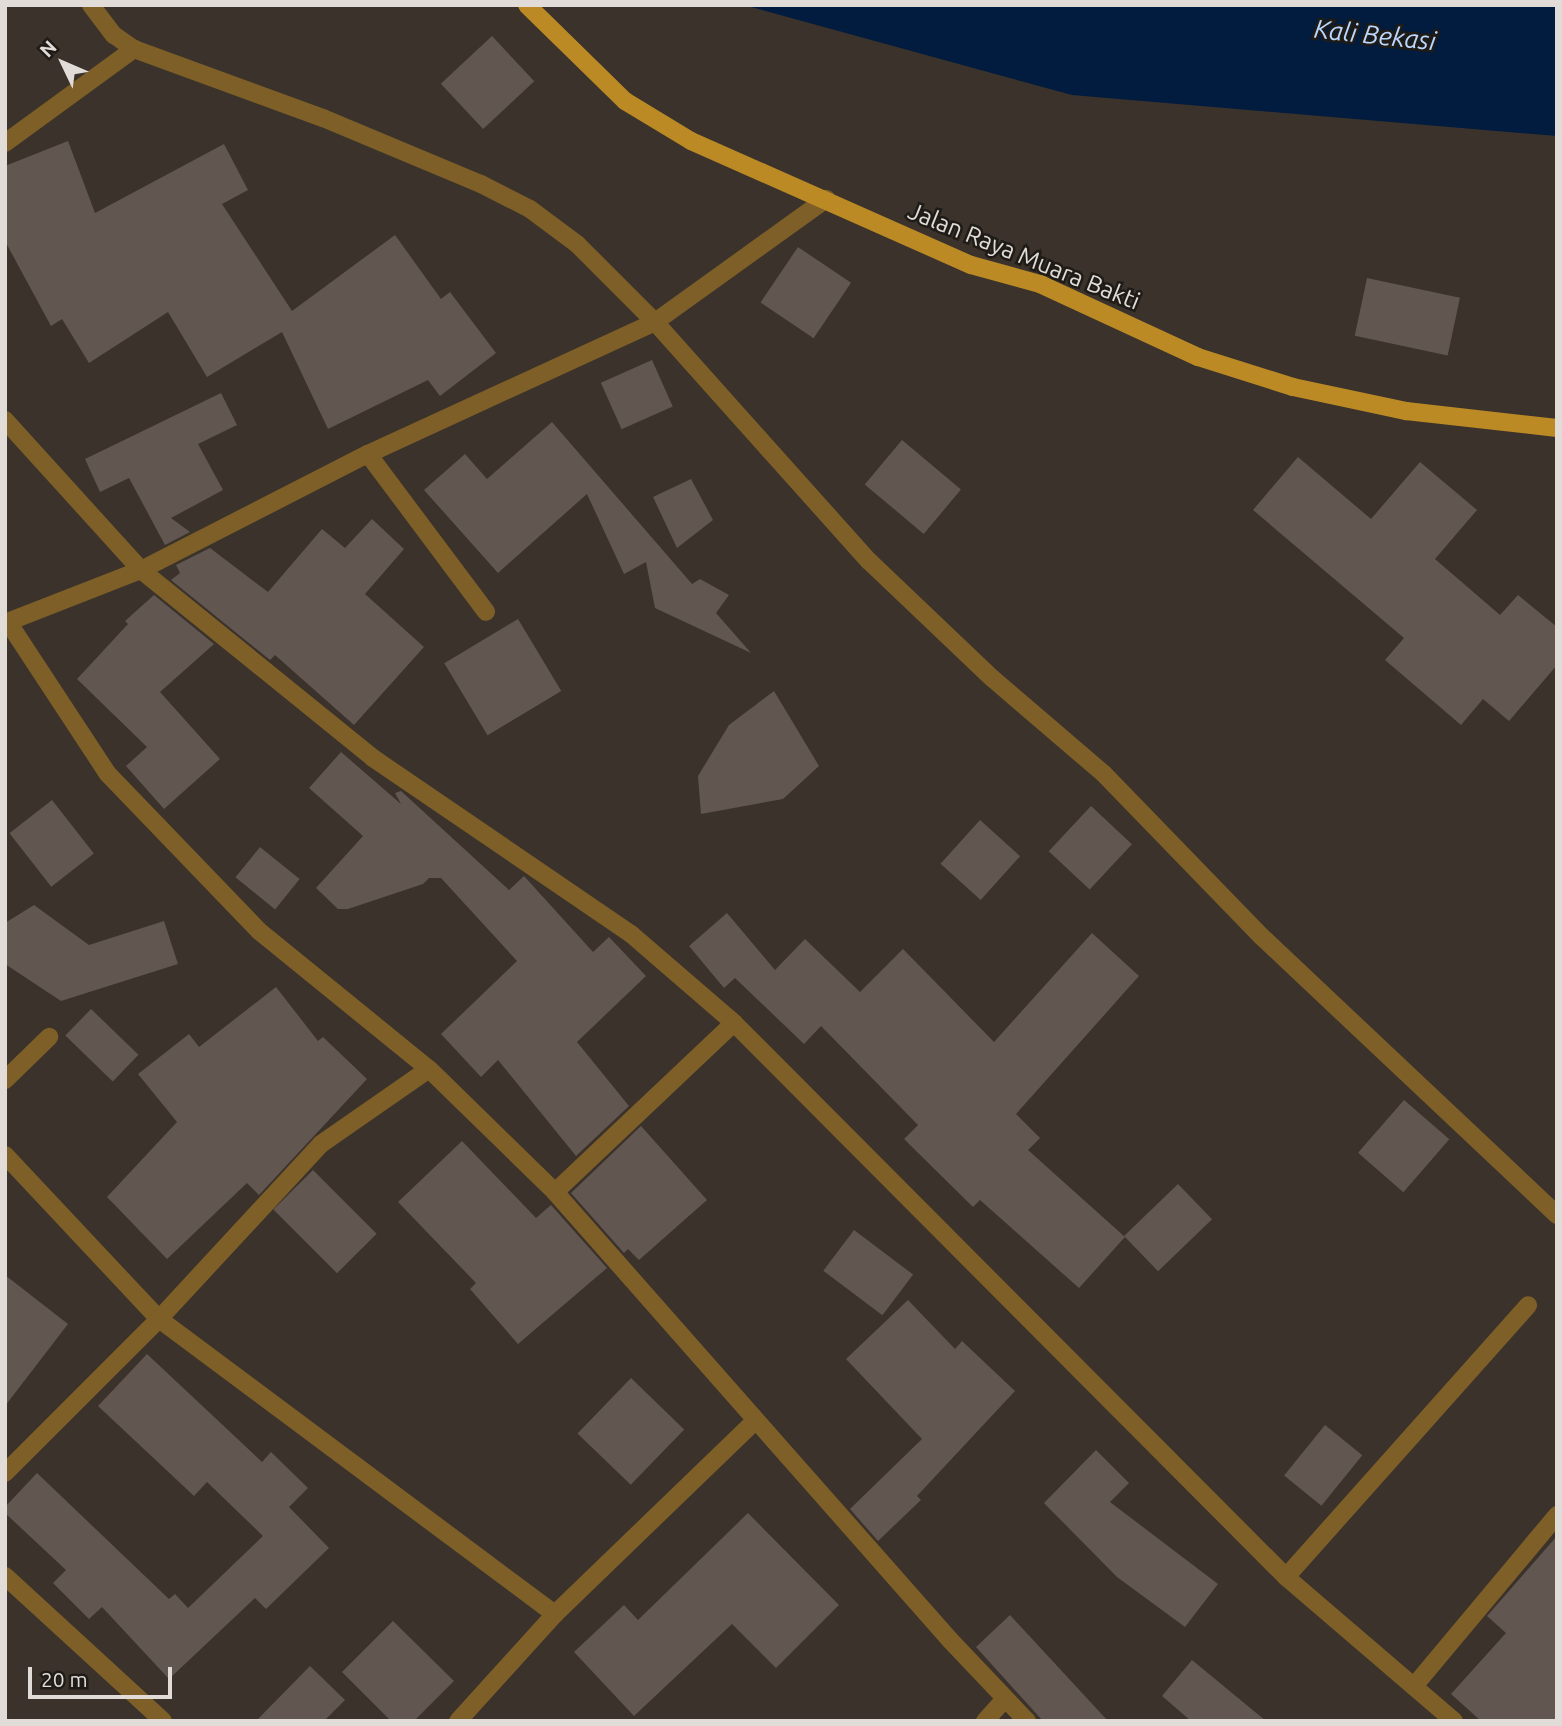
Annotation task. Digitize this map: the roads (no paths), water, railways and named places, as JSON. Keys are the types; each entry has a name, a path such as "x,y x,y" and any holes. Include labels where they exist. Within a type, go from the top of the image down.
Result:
{"main road":[{"name":"Jalan Raya Muara Bakti","path":"527,5 625,101 691,141 971,265 1040,284 1198,357 1293,387 1406,411 1557,428"}],"street":[{"path":"91,5 114,35 134,49 323,118 530,209 577,244 655,322 869,561 992,678 1103,773 1261,936 1557,1215"},
{"path":"5,143 134,49"},
{"path":"827,200 655,322 368,454 141,570 7,622 107,773 259,931 429,1069 555,1192 1004,1700 1027,1721"},
{"path":"5,420 141,570 373,758 631,933 734,1023 1286,1577 1454,1721"},
{"path":"368,454 486,612"},
{"path":"555,1192 734,1023"},
{"path":"5,1080 49,1037"},
{"path":"5,1473 159,1318 321,1144 429,1069"},
{"path":"5,1155 159,1318 555,1614"},
{"path":"1286,1577 1528,1305"},
{"path":"458,1721 555,1614 756,1420"},
{"path":"1415,1685 1557,1515"},
{"path":"5,1576 163,1721"},
{"path":"985,1721 1004,1700"}],"water":[{"name":"Kali Bekasi","path":"744,5 1557,5 1557,136 1072,95"}]}
